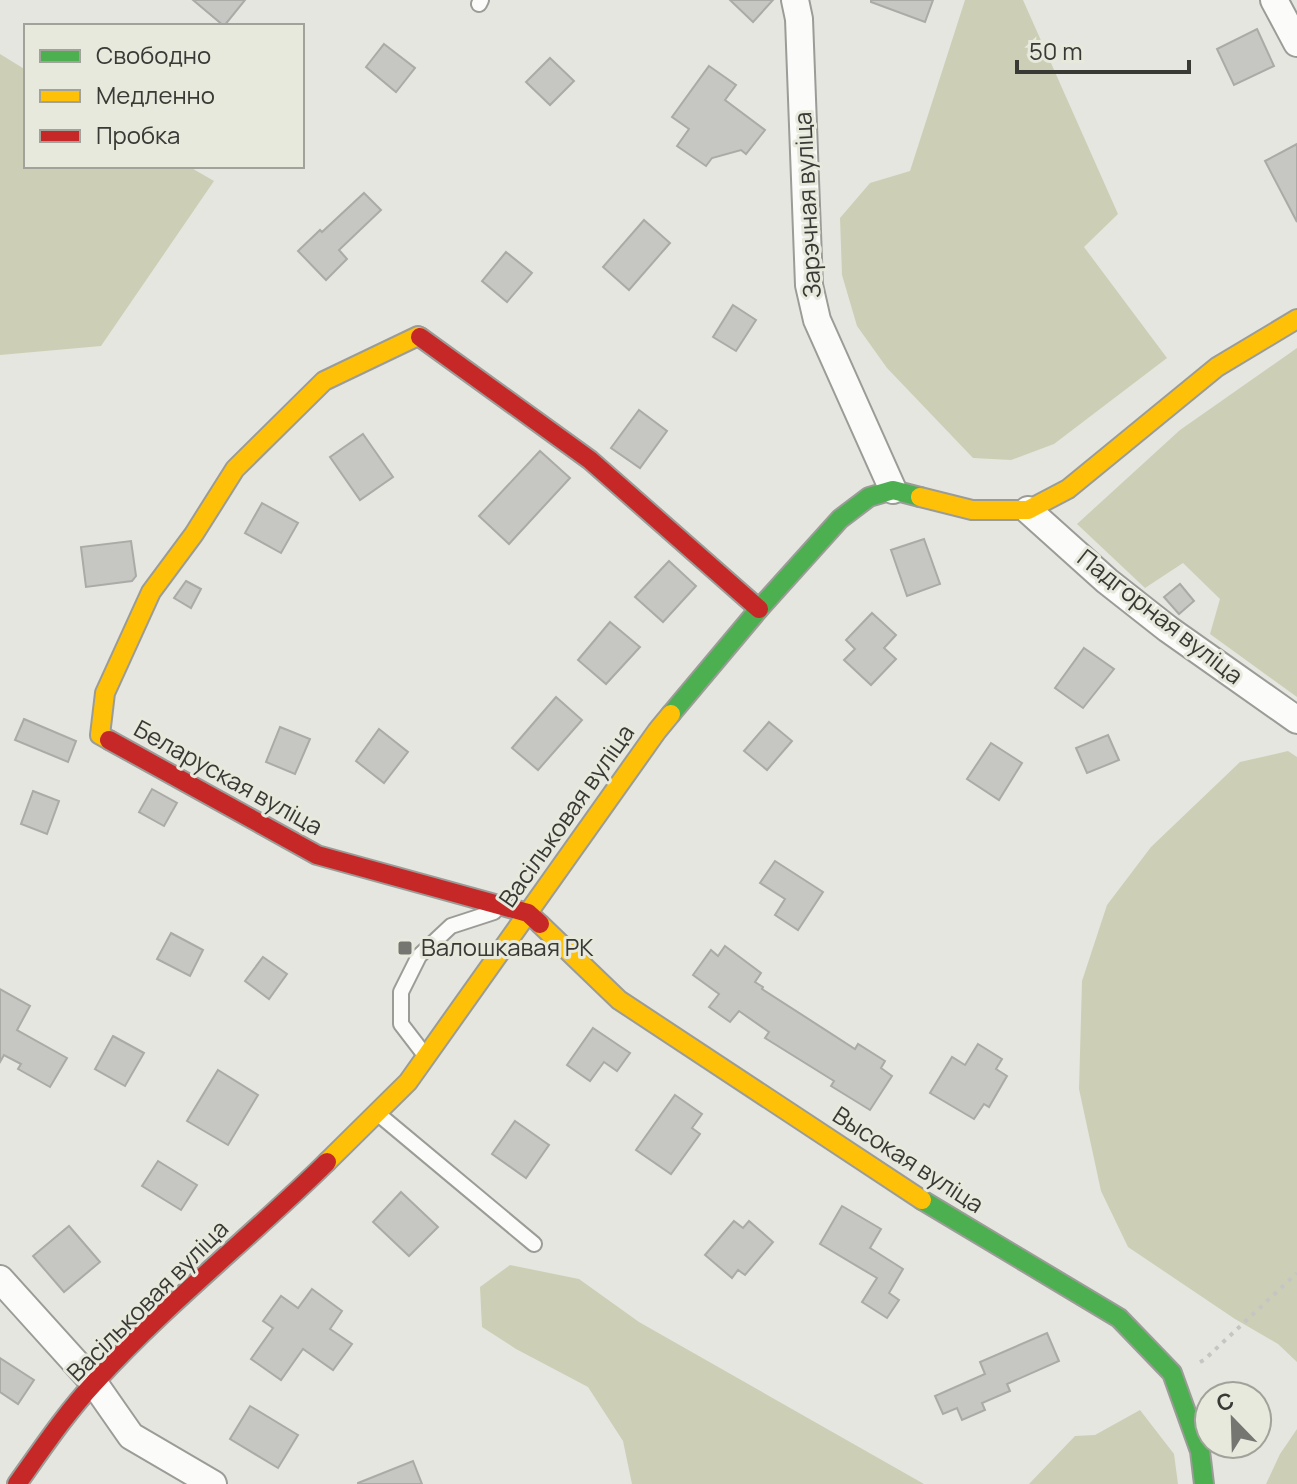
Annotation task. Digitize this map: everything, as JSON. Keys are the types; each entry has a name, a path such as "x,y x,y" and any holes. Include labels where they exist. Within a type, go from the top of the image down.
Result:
{"street":[{"name":"Зарэчная вуліца","path":"795,0 799,19 809,285 817,320 905,493"},
{"path":"1274,0 1297,43"},
{"path":"905,493 972,510 1028,510 1068,489 1217,367 1297,319"},
{"name":"Беларуская вуліца","path":"528,913 317,855 100,735 105,693 151,592 194,534 235,469 324,381 418,336 590,460 759,609"},
{"name":"Васільковая вуліца","path":"17,1484 94,1383 167,1310 302,1187 408,1082 657,731 759,609 840,519 869,497 905,493"},
{"name":"Падгорная вуліца","path":"1028,510 1107,581 1168,629 1297,720"},
{"name":"Высокая вуліца","path":"528,913 619,1000 923,1201 1119,1318 1172,1373 1200,1451 1204,1484"},
{"path":"0,1279 94,1383 131,1436 213,1484"}],"lane":[{"path":"426,1057 401,1024 401,992 419,956 451,926 510,908"},
{"path":"377,1113 534,1244"}],"path":[{"path":"1172,1373 1204,1360 1297,1273"}],"green space":[{"path":"965,0 1023,0 1118,214 1084,247 1167,358 1054,444 1011,460 973,458 887,368 857,326 842,275 840,218 870,183 910,171"},
{"path":"0,54 24,69 24,168 191,168 214,181 101,346 0,355"},
{"path":"1297,348 1297,697 1210,634 1220,599 1183,563 1145,588 1077,524 1180,430"},
{"path":"1288,751 1297,757 1297,1362 1278,1344 1128,1247 1101,1191 1079,1089 1082,981 1107,905 1151,847 1240,762"},
{"path":"510,1265 579,1279 639,1322 924,1484 632,1484 623,1441 588,1387 482,1327 480,1287"},
{"path":"1140,1410 1174,1454 1178,1484 1029,1484 1075,1436 1095,1435"},
{"path":"1297,1429 1297,1484 1266,1484 1280,1454"}],"building":[{"path":"193,0 245,0 226,24"},
{"path":"730,0 773,0 753,22"},
{"path":"871,0 933,0 925,22"},
{"path":"1257,29 1274,66 1234,85 1217,49"},
{"path":"384,44 415,68 396,92 366,67"},
{"path":"550,58 574,81 550,105 526,82"},
{"path":"709,66 736,85 725,100 765,130 746,154 741,150 712,158 706,166 677,146 689,129 672,117"},
{"path":"1297,144 1297,222 1265,161"},
{"path":"364,193 381,210 339,250 347,259 326,280 298,251"},
{"path":"644,220 670,243 629,290 603,267"},
{"path":"506,252 532,273 507,302 482,281"},
{"path":"733,305 756,320 736,351 713,337"},
{"path":"639,410 667,431 640,468 611,448"},
{"path":"363,434 393,477 360,500 330,457"},
{"path":"540,451 570,478 509,544 479,516"},
{"path":"262,503 298,523 281,553 245,533"},
{"path":"924,539 940,584 907,596 891,550"},
{"path":"131,541 136,576 132,581 86,587 81,547"},
{"path":"669,561 696,586 663,622 635,597"},
{"path":"186,581 201,589 191,608 174,598"},
{"path":"1180,584 1194,601 1179,614 1164,597"},
{"path":"872,613 896,635 884,648 896,659 871,685 844,660 855,649 846,640"},
{"path":"610,622 640,647 606,684 578,660"},
{"path":"1084,648 1114,669 1083,708 1055,688"},
{"path":"556,697 582,720 538,770 512,748"},
{"path":"24,719 76,741 68,762 15,740"},
{"path":"769,722 792,741 767,770 744,751"},
{"path":"280,727 310,739 295,774 266,762"},
{"path":"379,729 408,752 384,783 356,761"},
{"path":"1108,735 1119,760 1087,773 1076,748"},
{"path":"991,743 1022,763 999,800 967,779"},
{"path":"152,789 177,803 164,826 139,812"},
{"path":"33,791 59,801 47,834 21,824"},
{"path":"775,861 823,892 798,930 775,915 785,899 760,883"},
{"path":"171,933 203,950 190,976 157,959"},
{"path":"725,946 761,973 755,982 762,989 855,1049 858,1044 885,1061 881,1068 892,1076 870,1110 831,1086 834,1081 765,1038 769,1032 739,1011 730,1022 709,1007 719,994 693,975 711,950 718,956"},
{"path":"263,957 287,974 269,999 245,981"},
{"path":"0,989 30,1006 17,1030 67,1058 50,1087 18,1069 21,1064 4,1055 0,1062"},
{"path":"593,1028 630,1053 617,1071 604,1062 590,1081 567,1065"},
{"path":"113,1036 144,1053 125,1086 95,1069"},
{"path":"978,1044 1002,1059 996,1069 1007,1076 989,1107 984,1104 974,1119 930,1093 952,1057 965,1065"},
{"path":"218,1070 258,1095 228,1145 187,1121"},
{"path":"675,1095 702,1114 692,1128 700,1134 671,1174 636,1150"},
{"path":"515,1121 549,1145 526,1178 492,1154"},
{"path":"158,1161 197,1185 181,1210 142,1186"},
{"path":"401,1192 438,1227 409,1256 373,1222"},
{"path":"842,1206 881,1229 870,1248 903,1269 889,1293 899,1300 887,1318 862,1302 877,1278 820,1244"},
{"path":"734,1221 743,1228 749,1221 773,1242 745,1275 738,1270 732,1278 705,1255"},
{"path":"69,1226 100,1262 64,1292 33,1256"},
{"path":"312,1289 342,1311 330,1329 352,1344 333,1370 303,1349 281,1380 251,1359 273,1328 263,1321 281,1296 298,1308"},
{"path":"1047,1333 1059,1361 1007,1384 1010,1391 982,1403 985,1410 962,1420 957,1408 943,1414 935,1396 985,1374 980,1362"},
{"path":"0,1358 34,1380 18,1404 0,1392"},
{"path":"250,1406 298,1435 278,1468 230,1439"},
{"path":"413,1461 422,1484 358,1484 358,1483"}],"traffic: fast":[{"path":"671,714 840,519 869,497 893,490 920,497"},
{"path":"922,1200 1119,1318 1172,1373 1200,1451 1204,1484"}],"traffic: slow":[{"path":"920,497 972,510 1028,510 1068,489 1217,367 1297,319"},
{"path":"109,740 100,735 105,693 151,592 194,534 235,469 324,381 420,337"},
{"path":"327,1162 408,1082 671,714"},
{"path":"540,924 619,1000 922,1200"}],"traffic: jam":[{"path":"420,337 590,460 759,609"},
{"path":"109,740 317,855 528,913 540,924"},
{"path":"17,1484 95,1382 180,1297 327,1162"}],"place":[{"name":"Валошкавая РК","path":"405,948"}]}
